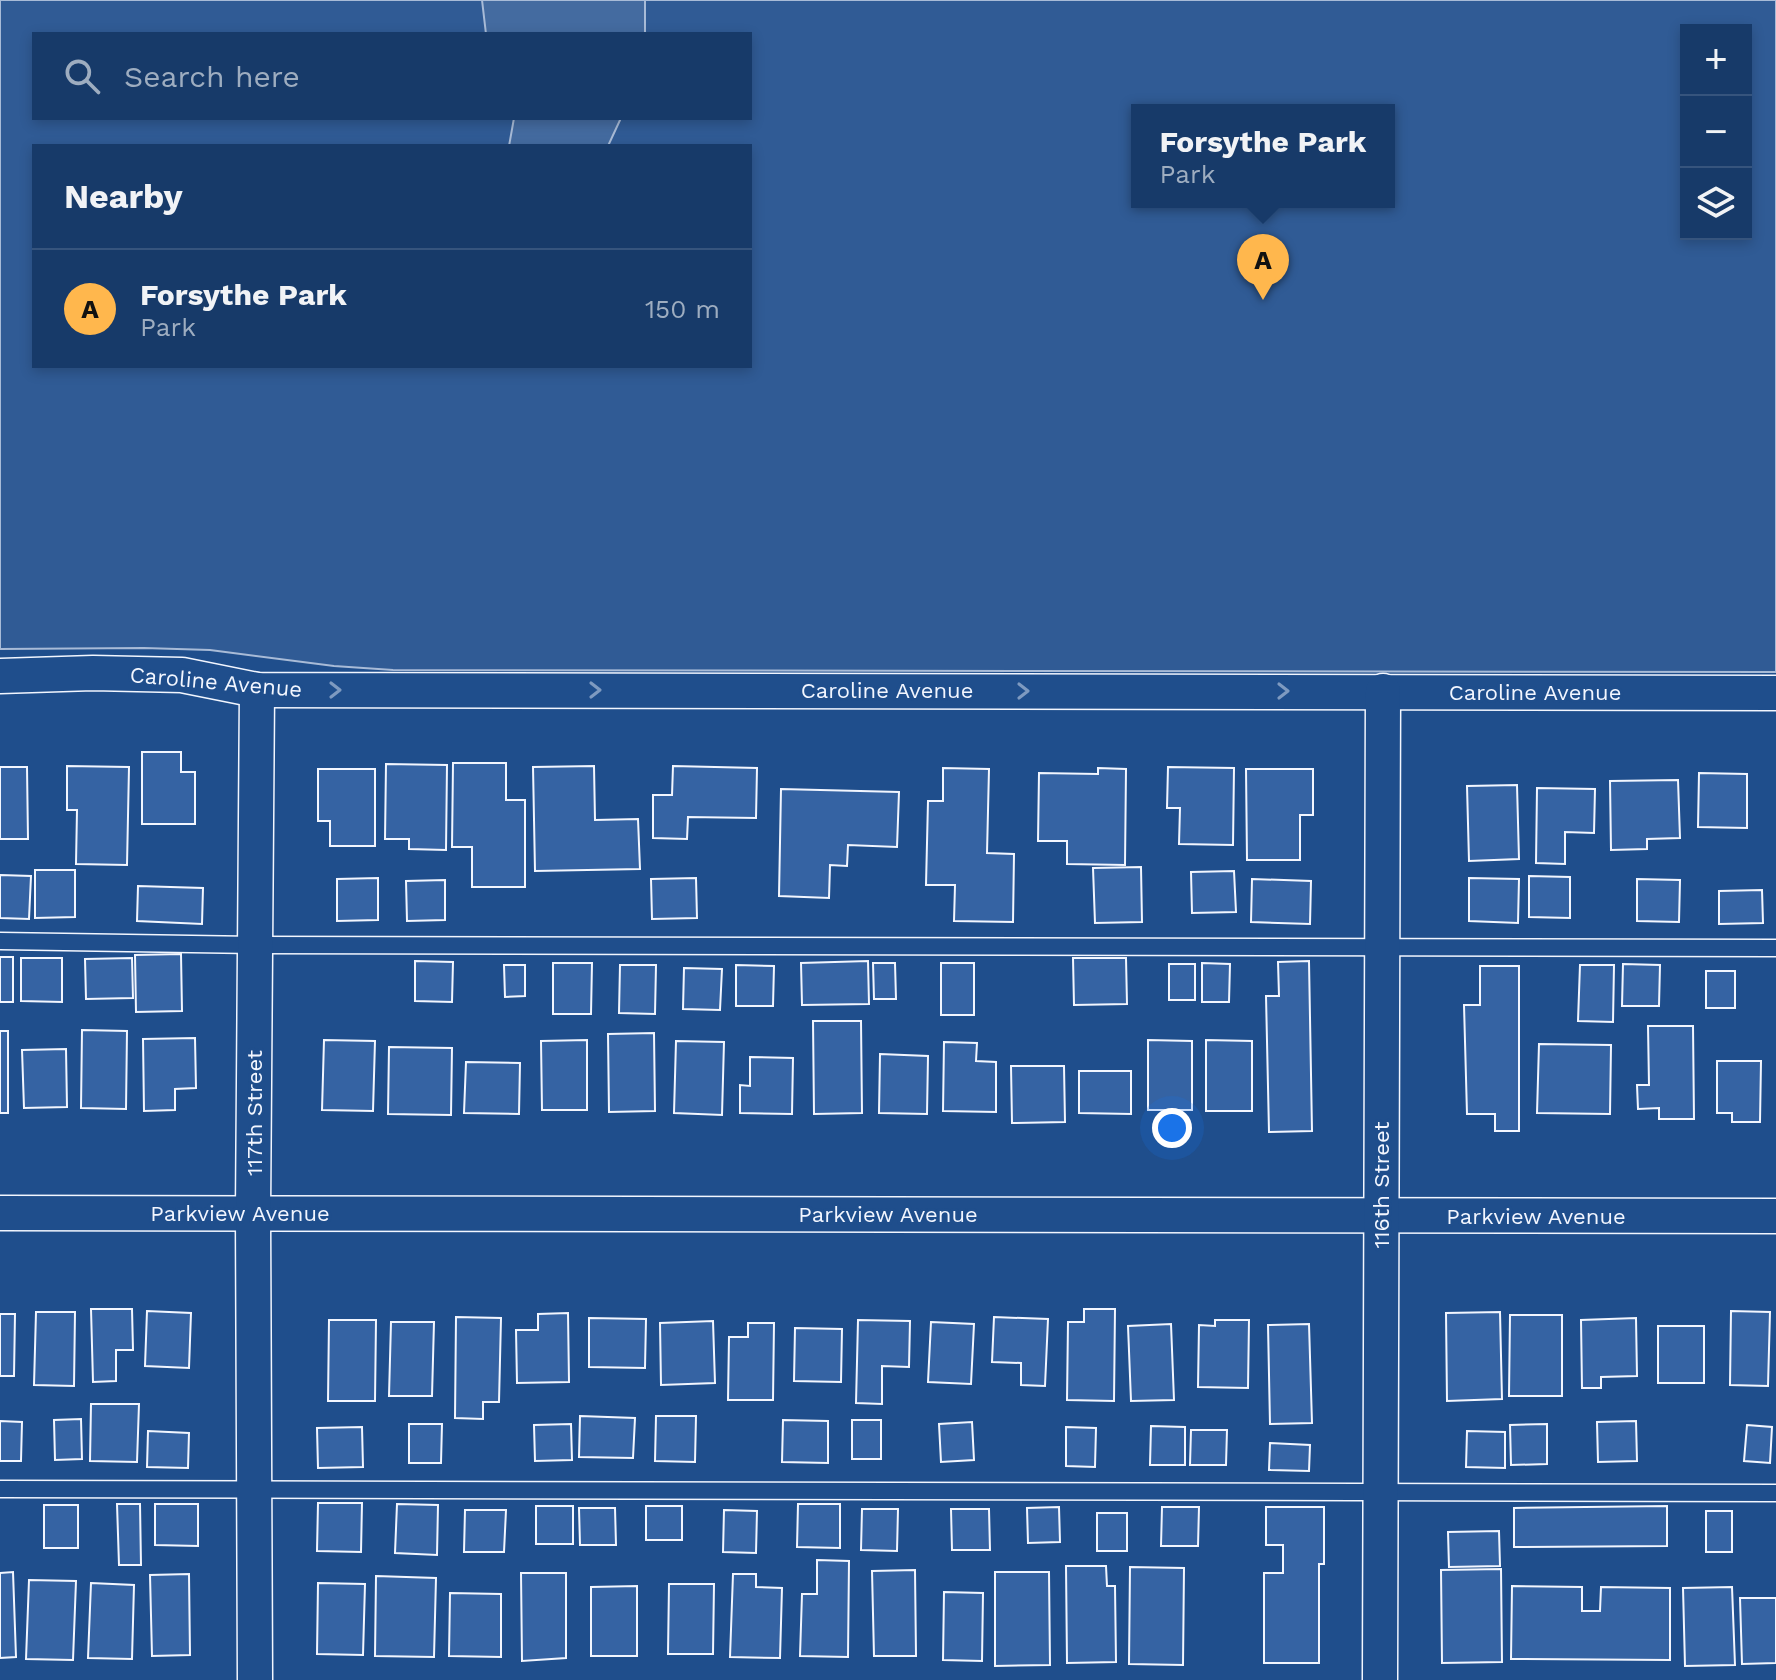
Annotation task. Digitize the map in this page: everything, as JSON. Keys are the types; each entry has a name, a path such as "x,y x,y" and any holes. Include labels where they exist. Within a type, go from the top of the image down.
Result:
{"street":[{"name":"Caroline Avenue","path":"0,676 93,673 182,675 257,690 1776,693"},
{"name":"117th Street","path":"255,1680 253,1213 257,690"},
{"name":"116th Street","path":"1380,1680 1383,691"},
{"name":"Parkview Avenue","path":"0,1213 1776,1216"}],"lane":[{"path":"0,941 255,945 1776,948"},
{"path":"0,1489 1776,1493"}],"shaded area":[{"path":"0,0 1776,0 1776,672 393,670 334,666 210,650 0,649"},
{"path":"482,0 645,0 645,32 486,32"},
{"path":"514,120 620,120 609,144 509,144"}],"building":[{"path":"142,752 181,752 181,772 195,772 195,824 142,824"},
{"path":"453,763 506,763 506,800 525,800 525,887 472,887 472,847 452,847"},
{"path":"386,764 447,765 446,850 409,849 409,839 385,839"},
{"path":"67,766 129,767 127,865 76,864 77,810 67,810"},
{"path":"594,766 595,820 638,819 640,869 535,871 533,767"},
{"path":"673,766 757,768 756,818 688,817 687,839 653,838 653,795 672,795"},
{"path":"0,767 27,767 28,839 0,839"},
{"path":"1168,767 1234,768 1233,845 1179,844 1180,808 1167,808"},
{"path":"943,768 989,769 987,853 1014,854 1013,922 954,921 955,885 926,885 928,801 943,801"},
{"path":"1098,768 1126,769 1125,865 1067,864 1067,841 1038,841 1039,773 1098,774"},
{"path":"318,769 375,769 375,846 330,846 330,821 318,821"},
{"path":"1246,769 1313,769 1313,815 1300,815 1300,860 1247,860"},
{"path":"1699,773 1747,774 1747,828 1698,827"},
{"path":"1678,780 1680,838 1647,839 1647,849 1611,850 1610,781"},
{"path":"1517,785 1519,859 1469,861 1467,786"},
{"path":"1537,788 1595,789 1594,833 1565,832 1565,864 1536,863"},
{"path":"781,789 899,792 897,847 848,845 847,866 830,865 829,898 779,896"},
{"path":"1141,867 1142,922 1095,923 1093,868"},
{"path":"35,870 75,870 75,917 35,918"},
{"path":"1234,871 1236,912 1192,913 1191,872"},
{"path":"0,875 31,876 29,919 0,918"},
{"path":"1529,876 1570,877 1570,918 1529,917"},
{"path":"378,878 378,920 337,921 337,879"},
{"path":"696,878 697,918 652,919 651,879"},
{"path":"1469,878 1519,879 1518,923 1469,921"},
{"path":"1252,879 1311,881 1310,924 1251,922"},
{"path":"1637,879 1680,880 1679,922 1637,921"},
{"path":"445,880 445,920 407,921 406,881"},
{"path":"138,886 203,888 202,924 137,921"},
{"path":"1762,890 1763,923 1719,924 1719,891"},
{"path":"181,954 182,1011 136,1012 135,955"},
{"path":"0,957 13,957 13,1002 0,1002"},
{"path":"21,958 62,958 62,1002 21,1001"},
{"path":"132,958 133,998 86,999 85,959"},
{"path":"1073,958 1126,958 1127,1004 1074,1005"},
{"path":"415,961 453,962 452,1002 415,1001"},
{"path":"868,961 869,1004 802,1005 801,963"},
{"path":"1309,961 1312,1131 1269,1132 1266,996 1279,996 1278,962"},
{"path":"553,963 592,963 591,1014 553,1014"},
{"path":"873,963 895,963 896,999 874,999"},
{"path":"941,963 974,963 974,1015 941,1015"},
{"path":"1202,963 1230,964 1229,1002 1202,1002"},
{"path":"1169,964 1195,964 1195,1000 1169,1000"},
{"path":"1623,964 1660,965 1659,1006 1622,1006"},
{"path":"504,965 525,965 525,996 505,997"},
{"path":"620,965 656,965 655,1014 619,1013"},
{"path":"736,965 774,966 773,1006 736,1006"},
{"path":"1580,965 1614,965 1613,1022 1578,1021"},
{"path":"1480,966 1519,966 1519,1131 1495,1131 1495,1114 1467,1114 1464,1005 1480,1005"},
{"path":"684,968 722,969 720,1010 683,1009"},
{"path":"1706,971 1735,971 1735,1008 1706,1008"},
{"path":"813,1021 861,1021 862,1113 814,1114"},
{"path":"1648,1026 1693,1026 1694,1119 1659,1119 1659,1108 1638,1109 1637,1085 1649,1085"},
{"path":"82,1030 127,1031 126,1109 81,1108"},
{"path":"0,1031 8,1031 8,1113 0,1113"},
{"path":"654,1033 655,1111 609,1112 608,1034"},
{"path":"195,1038 196,1088 175,1089 175,1110 144,1111 143,1039"},
{"path":"324,1040 375,1041 373,1111 322,1110"},
{"path":"587,1040 587,1110 542,1110 541,1041"},
{"path":"1148,1040 1192,1041 1192,1110 1148,1110"},
{"path":"1206,1040 1252,1041 1252,1111 1206,1111"},
{"path":"676,1041 724,1042 722,1115 674,1113"},
{"path":"944,1042 977,1043 976,1061 996,1062 996,1112 943,1111"},
{"path":"1539,1044 1611,1045 1610,1114 1537,1113"},
{"path":"389,1047 452,1048 451,1115 388,1114"},
{"path":"66,1049 67,1107 24,1108 22,1050"},
{"path":"880,1054 928,1056 927,1114 879,1113"},
{"path":"750,1057 793,1058 792,1114 740,1113 740,1085 750,1086"},
{"path":"1717,1061 1761,1061 1760,1122 1732,1122 1732,1113 1717,1113"},
{"path":"466,1062 520,1063 519,1114 464,1113"},
{"path":"1011,1066 1064,1066 1065,1122 1012,1123"},
{"path":"1079,1071 1131,1071 1131,1114 1079,1113"},
{"path":"91,1309 132,1309 133,1350 116,1350 116,1381 93,1382"},
{"path":"1084,1309 1115,1309 1114,1401 1067,1400 1068,1322 1084,1322"},
{"path":"147,1311 191,1313 189,1368 145,1366"},
{"path":"1731,1311 1770,1312 1768,1386 1730,1385"},
{"path":"36,1312 75,1312 74,1386 34,1385"},
{"path":"1500,1312 1502,1399 1447,1401 1446,1313"},
{"path":"568,1313 569,1382 517,1383 516,1330 538,1330 538,1314"},
{"path":"0,1314 15,1314 14,1376 0,1376"},
{"path":"1510,1315 1562,1315 1562,1396 1509,1396"},
{"path":"456,1317 501,1318 499,1402 483,1402 483,1419 455,1418"},
{"path":"994,1317 1048,1319 1045,1386 1021,1385 1021,1363 992,1362"},
{"path":"589,1318 646,1319 645,1368 589,1367"},
{"path":"1636,1318 1637,1376 1601,1377 1601,1388 1582,1388 1581,1320"},
{"path":"329,1320 376,1320 375,1401 328,1401"},
{"path":"858,1320 910,1321 909,1367 882,1366 882,1404 856,1403"},
{"path":"1215,1320 1249,1320 1248,1388 1198,1387 1199,1325 1215,1326"},
{"path":"713,1321 715,1383 661,1385 660,1323"},
{"path":"391,1322 434,1322 432,1396 389,1396"},
{"path":"931,1322 974,1324 971,1384 928,1382"},
{"path":"748,1323 774,1323 773,1400 728,1400 729,1337 748,1337"},
{"path":"1171,1324 1174,1400 1131,1401 1128,1326"},
{"path":"1309,1324 1312,1423 1270,1424 1268,1325"},
{"path":"1658,1326 1704,1326 1704,1383 1658,1383"},
{"path":"795,1328 842,1329 841,1382 794,1381"},
{"path":"91,1404 139,1404 137,1462 90,1461"},
{"path":"580,1416 635,1418 633,1458 579,1457"},
{"path":"656,1416 696,1416 695,1462 655,1461"},
{"path":"81,1419 82,1459 55,1460 54,1420"},
{"path":"783,1420 828,1421 828,1463 782,1462"},
{"path":"852,1420 881,1420 881,1459 852,1459"},
{"path":"0,1421 22,1422 21,1461 0,1461"},
{"path":"1636,1421 1637,1461 1598,1462 1597,1422"},
{"path":"972,1422 974,1460 941,1462 939,1424"},
{"path":"409,1424 442,1424 441,1463 409,1463"},
{"path":"571,1424 572,1460 535,1461 534,1425"},
{"path":"1547,1424 1547,1464 1511,1465 1510,1425"},
{"path":"1747,1425 1772,1427 1770,1463 1744,1461"},
{"path":"1151,1426 1185,1427 1185,1465 1150,1465"},
{"path":"362,1427 363,1467 318,1468 317,1428"},
{"path":"1066,1427 1096,1428 1095,1467 1066,1466"},
{"path":"1191,1430 1227,1430 1226,1465 1190,1465"},
{"path":"148,1431 189,1433 188,1468 147,1467"},
{"path":"1467,1431 1505,1432 1505,1468 1466,1467"},
{"path":"1270,1443 1310,1445 1309,1471 1269,1470"},
{"path":"318,1503 362,1503 361,1552 317,1551"},
{"path":"117,1504 140,1504 141,1565 119,1565"},
{"path":"155,1504 198,1504 198,1546 155,1545"},
{"path":"397,1504 438,1505 437,1555 395,1553"},
{"path":"798,1504 840,1504 840,1548 797,1547"},
{"path":"44,1505 78,1505 78,1548 44,1548"},
{"path":"536,1506 573,1506 573,1544 536,1544"},
{"path":"646,1506 682,1506 682,1540 646,1540"},
{"path":"1667,1506 1667,1546 1514,1547 1514,1508"},
{"path":"1059,1507 1060,1542 1028,1543 1027,1508"},
{"path":"1162,1507 1199,1507 1198,1546 1161,1546"},
{"path":"1266,1507 1324,1507 1324,1564 1319,1564 1319,1663 1264,1663 1264,1573 1283,1573 1283,1545 1266,1545"},
{"path":"579,1508 615,1508 616,1545 580,1545"},
{"path":"862,1509 898,1509 897,1551 861,1550"},
{"path":"951,1509 989,1509 990,1550 952,1550"},
{"path":"465,1510 506,1510 504,1552 464,1552"},
{"path":"724,1510 757,1511 756,1553 723,1552"},
{"path":"1706,1511 1732,1511 1732,1552 1706,1552"},
{"path":"1097,1513 1127,1513 1127,1551 1097,1551"},
{"path":"1499,1531 1500,1566 1449,1567 1448,1532"},
{"path":"817,1560 849,1561 848,1657 800,1656 802,1594 817,1594"},
{"path":"1066,1566 1106,1566 1107,1586 1115,1586 1116,1662 1067,1663"},
{"path":"1130,1567 1184,1568 1183,1665 1129,1664"},
{"path":"1501,1569 1502,1662 1442,1663 1441,1570"},
{"path":"915,1570 916,1656 874,1656 872,1571"},
{"path":"13,1572 16,1657 0,1658 0,1573"},
{"path":"995,1572 1049,1572 1050,1665 995,1666"},
{"path":"521,1573 566,1573 566,1658 522,1661"},
{"path":"189,1574 190,1655 152,1656 150,1575"},
{"path":"733,1574 756,1574 756,1587 782,1588 780,1658 730,1657"},
{"path":"376,1576 436,1578 434,1657 375,1656"},
{"path":"29,1580 76,1581 73,1660 26,1659"},
{"path":"91,1583 134,1585 132,1659 88,1658"},
{"path":"318,1583 365,1584 363,1655 317,1654"},
{"path":"669,1584 714,1584 713,1654 668,1654"},
{"path":"637,1586 637,1656 591,1656 591,1587"},
{"path":"1512,1586 1582,1587 1582,1611 1600,1611 1601,1587 1670,1588 1670,1660 1511,1659"},
{"path":"1732,1587 1735,1665 1685,1666 1683,1588"},
{"path":"944,1592 983,1593 982,1661 943,1660"},
{"path":"450,1593 501,1594 501,1657 449,1656"},
{"path":"1740,1598 1776,1598 1776,1663 1742,1664"}],"place":[{"name":"Forsythe Park","path":"1263,300"}]}
